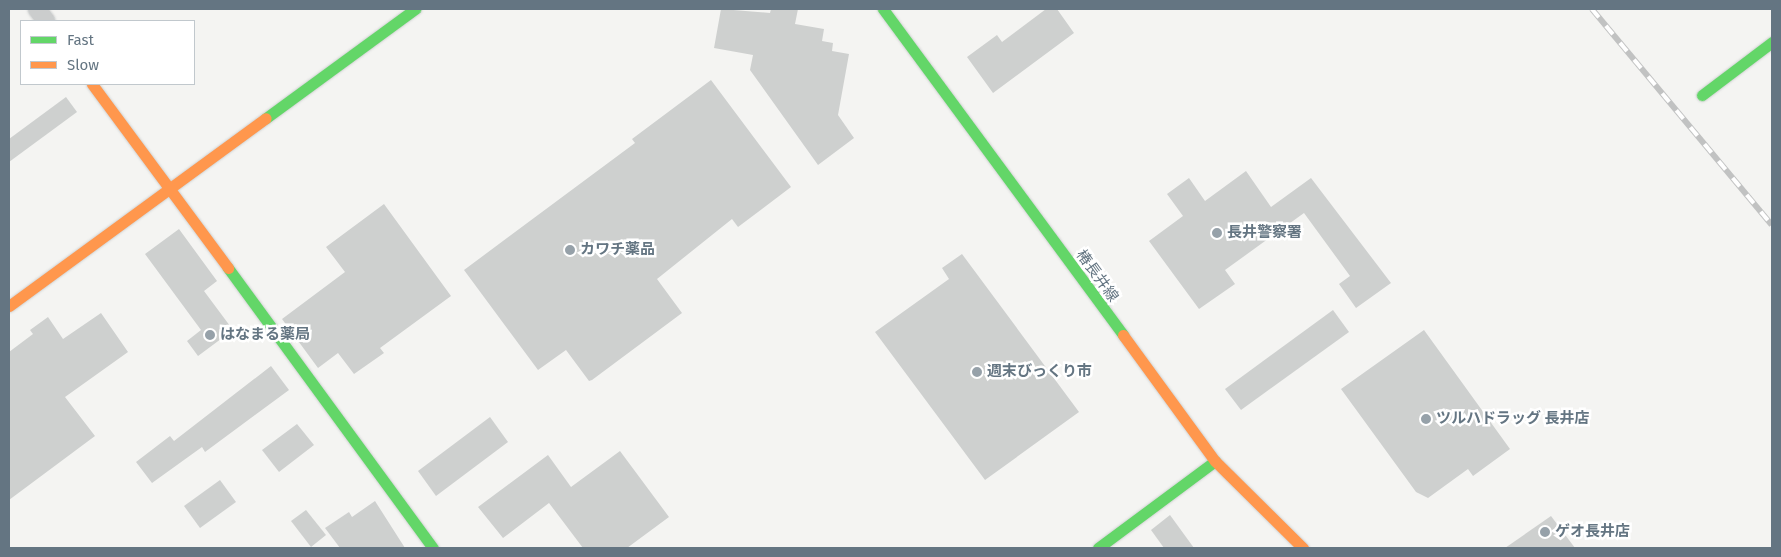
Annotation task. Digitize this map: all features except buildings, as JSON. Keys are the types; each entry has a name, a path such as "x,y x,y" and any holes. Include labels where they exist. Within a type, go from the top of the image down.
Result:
{"street":[{"path":"37,9 45,20"},
{"path":"9,306 415,9"},
{"name":"椿長井線","path":"883,9 1214,461 1303,548"},
{"path":"1702,95 1772,42"},
{"path":"93,85 167,189 433,548"},
{"path":"1098,548 1214,461"}],"railway":[{"path":"1592,9 1772,225"}],"traffic: fast":[{"path":"266,118 415,9"},
{"path":"883,9 1123,335"},
{"path":"1702,95 1772,42"},
{"path":"228,268 433,548"},
{"path":"1098,548 1215,461"}],"traffic: slow":[{"path":"93,85 228,268"},
{"path":"9,306 266,118"},
{"path":"1123,335 1215,461 1303,548"}],"place":[{"name":"長井警察署","path":"1217,233"},
{"name":"カワチ薬品","path":"570,250"},
{"name":"はなまる薬局","path":"210,335"},
{"name":"週末びっくり市","path":"977,372"},
{"name":"ツルハドラッグ 長井店","path":"1426,419"},
{"name":"ゲオ長井店","path":"1545,532"}]}
